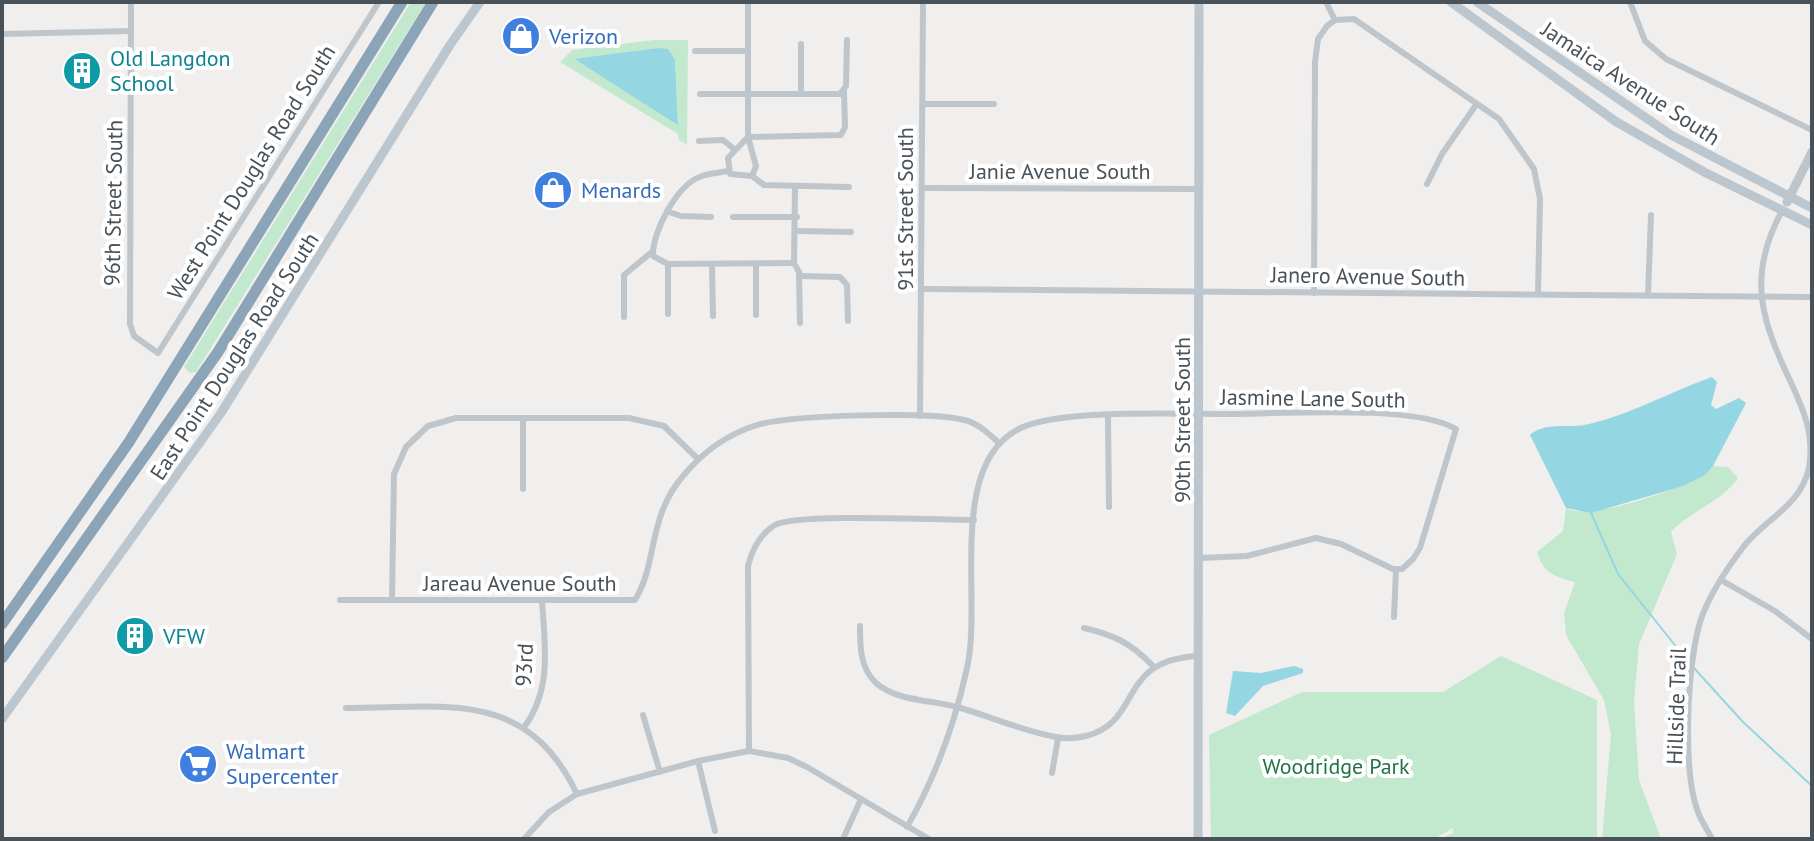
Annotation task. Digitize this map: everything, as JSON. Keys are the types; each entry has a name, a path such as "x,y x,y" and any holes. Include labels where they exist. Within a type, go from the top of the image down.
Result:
{"highway":[{"path":"2,624 129,442 402,2"},
{"path":"2,658 218,352 433,2"}],"street":[{"name":"96th Street South","path":"131,2 130,324 134,336 151,348"},
{"name":"West Point Douglas Road South","path":"151,348 158,353 379,2"},
{"name":"East Point Douglas Road South","path":"2,719 221,413 450,45 480,2"},
{"path":"748,2 748,137 756,166 752,176"},
{"name":"91st Street South","path":"920,416 923,2"},
{"name":"90th Street South","path":"1198,839 1199,2"},
{"path":"1326,2 1335,20"},
{"name":"Jamaica Avenue South","path":"1451,2 1615,121 1704,172 1812,225"},
{"name":"Jamaica Avenue South","path":"1477,2 1671,135 1812,208"},
{"path":"1630,2 1645,41 1666,59 1812,130"},
{"path":"1314,293 1315,62 1318,39 1335,20 1354,19 1499,119 1513,133 1534,169 1540,199 1538,294"},
{"path":"2,34 131,31"},
{"path":"728,171 728,158 748,137 841,135 845,127 847,40"},
{"path":"801,44 801,93"},
{"path":"695,51 746,51"},
{"path":"700,94 844,92"},
{"path":"923,104 994,104"},
{"path":"1427,184 1442,154 1476,105"},
{"path":"699,141 723,140 734,149"},
{"name":"Hillside Trail","path":"1712,839 1698,812 1691,782 1690,684 1693,648 1702,616 1721,580 1746,543 1787,509 1802,490 1812,455 1812,424 1767,334 1760,294 1768,241 1812,152"},
{"path":"794,263 668,264 657,261 653,251 655,235 684,189 699,176 728,171 736,176 752,176 764,185 849,187"},
{"path":"795,186 797,231 794,263 799,276 800,323"},
{"name":"Janie Avenue South","path":"924,188 1197,189"},
{"path":"669,212 681,216 711,217"},
{"path":"1648,295 1651,215"},
{"path":"733,217 797,217"},
{"path":"797,231 851,232"},
{"path":"624,317 624,275 653,251"},
{"path":"668,264 668,314"},
{"path":"712,265 713,316"},
{"path":"756,265 756,315"},
{"path":"799,276 840,277 847,285 848,321"},
{"name":"Janero Avenue South","path":"923,289 1760,294 1812,297"},
{"path":"907,827 931,784 970,650 974,520 980,477 999,443 1022,427 1049,417 1200,414"},
{"name":"Jasmine Lane South","path":"1200,414 1407,416 1456,429 1420,548 1410,564 1396,569"},
{"name":"Jareau Avenue South","path":"340,600 635,600 659,517 681,478 698,459 719,443 755,426 775,421 920,416 963,419 999,443"},
{"path":"1108,416 1109,507"},
{"path":"392,600 394,474 406,447 428,426 456,418 629,418 658,424 698,459"},
{"path":"523,418 523,489"},
{"path":"749,751 748,611 752,551 774,526 819,519 974,520"},
{"path":"1200,558 1247,556 1316,538 1341,544 1396,569 1394,617"},
{"path":"1721,580 1775,611 1812,639"},
{"name":"93rd","path":"525,726 537,709 545,678 542,601"},
{"path":"860,626 861,657 868,674 879,686 898,695 955,707 1058,738 1085,736 1106,726 1153,666 1180,657 1198,656"},
{"path":"1084,628 1116,636 1134,647 1153,666"},
{"path":"346,708 486,711 525,726 557,757 577,794"},
{"path":"643,715 660,772"},
{"path":"1052,773 1058,738"},
{"path":"524,839 549,812 577,794 698,761 749,751 788,758 929,839"},
{"path":"698,761 715,831"},
{"path":"843,839 861,799"}],"green space":[{"path":"411,2 426,2 196,372 190,373 184,367"},
{"path":"655,40 688,40 687,145 679,140 678,134 560,62 572,50","holes":["658,48 675,60 678,124 575,60"]},
{"path":"1713,466 1728,467 1738,478 1723,494 1671,532 1677,554 1639,644 1634,701 1639,780 1661,839 1602,839 1611,735 1604,700 1566,635 1564,613 1575,582 1551,573 1537,552 1563,531 1566,508 1597,510 1642,500 1686,483"},
{"name":"Woodridge Park","path":"1501,656 1597,700 1597,839 1440,839 1453,833 1453,828 1434,839 1211,839 1209,735 1302,692 1443,692"}],"water":[{"path":"668,49 675,60 678,125 574,59"},
{"path":"1712,377 1717,382 1711,405 1716,409 1739,398 1746,403 1713,466 1705,475 1683,486 1591,513 1566,508 1530,435 1542,428 1584,425 1617,416"},
{"path":"1294,666 1303,669 1303,673 1263,686 1235,716 1226,713 1233,671 1261,673"}],"waterway":[{"path":"1591,513 1618,574 1690,664"},
{"path":"1694,668 1743,722 1812,786"}],"place":[{"name":"Verizon","path":"521,36"},
{"name":"Old Langdon School","path":"82,71"},
{"name":"Menards","path":"553,190"},
{"name":"VFW","path":"135,636"},
{"name":"Walmart Supercenter","path":"198,764"}]}
